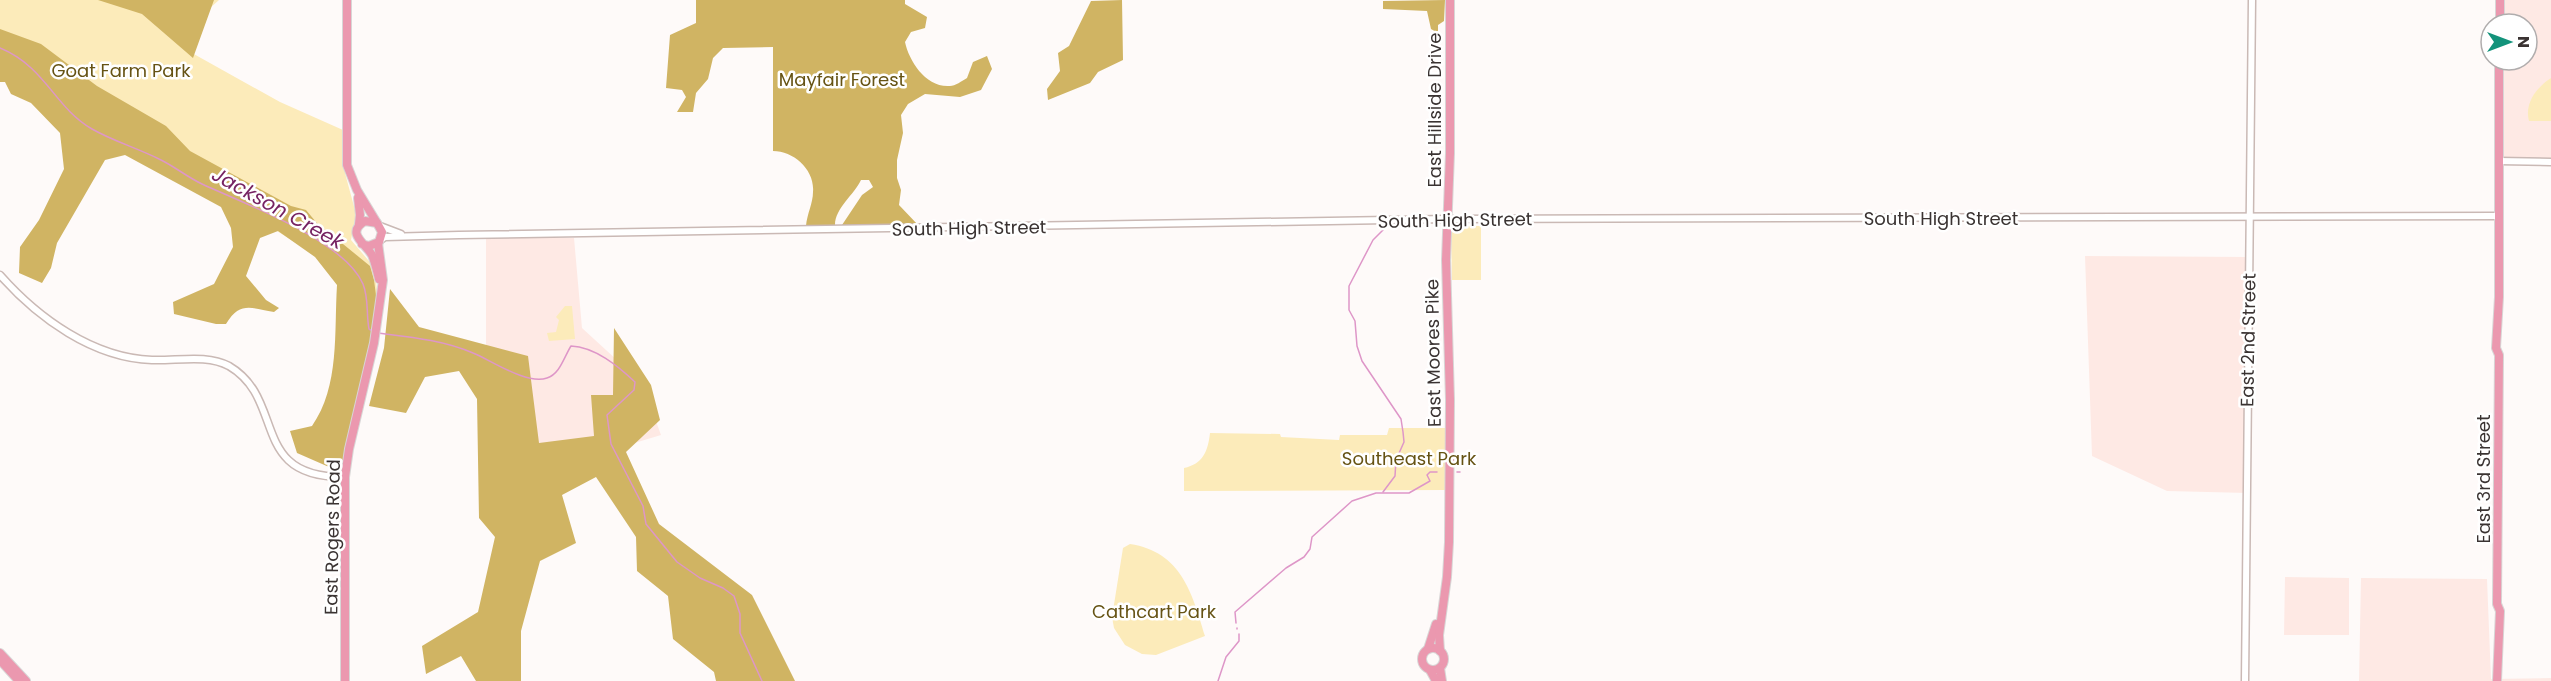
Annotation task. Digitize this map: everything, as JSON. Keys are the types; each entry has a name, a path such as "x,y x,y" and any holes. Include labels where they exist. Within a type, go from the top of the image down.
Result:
{"main road":[{"path":"347,0 346,165 357,190 379,224 382,235 379,242 369,246 362,244 356,233 360,215 357,190"},
{"name":"East Hillside Drive","path":"1448,219 1450,0"},
{"name":"East 3rd Street","path":"2497,681 2497,636 2494,622 2497,604 2499,355 2496,337 2499,297 2499,72"},
{"name":"East Moores Pike","path":"1440,651 1439,635 1449,542 1450,400 1446,260 1448,219"},
{"path":"358,225 368,220 379,224"},
{"name":"East Rogers Road","path":"345,681 345,477 378,316 383,275 379,242"},
{"name":"East Rogers Road","path":"362,244 372,255 380,289"},
{"name":"East Moores Pike","path":"1428,649 1445,594"},
{"path":"1436,681 1422,660 1428,649 1434,648 1440,651 1444,660 1440,668 1442,681"},
{"path":"0,653 26,681"},
{"path":"0,660 19,681"},
{"path":"1430,670 1440,668"}],"street":[{"name":"East 2nd Street","path":"2246,681 2252,0"},
{"path":"2499,161 2551,162"},
{"name":"South High Street","path":"379,242 385,237 1448,219 2499,216"},
{"name":"South High Street","path":"379,224 410,237"},
{"path":"0,275 46,317 93,347 130,358 207,359 229,366 250,386 276,443 288,461 312,474 345,477"}],"shaded area":[{"path":"2500,0 2551,0 2551,160 2499,160 2500,72 2539,72 2539,12 2500,12"},
{"path":"486,238 574,238 582,328 642,383 661,435 486,488"},
{"path":"2085,256 2249,257 2248,493 2167,491 2092,456"},
{"path":"2285,577 2349,578 2349,635 2284,635"},
{"path":"2361,578 2487,579 2491,679 2551,678 2551,681 2359,681"}],"green space":[{"name":"Goat Farm Park","path":"0,0 219,0 210,8 192,53 280,102 343,130 345,173 356,214 351,240 374,267 378,297 372,299 366,287 0,57"},
{"path":"98,0 214,0 193,58 142,14"},
{"name":"Mayfair Forest","path":"696,0 905,0 905,4 927,17 925,28 911,32 905,42 915,65 933,83 954,85 967,78 973,62 987,56 992,69 981,90 960,97 925,94 908,104 901,115 903,133 897,160 897,178 901,190 899,205 919,226 842,225 862,195 873,187 869,180 861,180 841,207 835,225 806,226 813,196 811,176 802,163 795,158 773,151 773,47 723,48 713,58 708,79 696,93 693,112 677,112 686,97 682,90 666,88 670,35 696,23"},
{"path":"1122,0 1123,60 1098,72 1090,83 1048,100 1047,89 1060,71 1058,53 1069,46 1091,1"},
{"path":"1445,0 1444,21 1438,25 1438,33 1431,29 1427,11 1383,9 1383,1"},
{"path":"0,29 41,44 97,86 166,126 190,151 291,206 306,210 316,222 370,266 377,303 371,340 343,460 329,467 297,453 290,431 312,426 327,394 334,358 337,285 315,257 278,231 260,238 246,276 266,300 279,308 274,312 252,308 241,309 226,324 216,324 174,314 173,302 214,284 233,247 231,228 221,207 125,155 105,160 57,243 51,268 42,283 19,273 20,247 39,220 64,169 60,133 31,103 11,94 5,82 0,82"},
{"path":"2551,78 2551,121 2529,121 2528,108 2533,96"},
{"path":"1455,226 1481,226 1481,280 1452,280 1451,231"},
{"path":"390,289 419,327 528,356 539,443 594,436 591,395 613,395 614,328 651,385 660,420 626,452 659,524 752,595 795,681 716,681 714,672 673,639 668,596 637,571 636,537 596,477 562,495 576,543 540,561 521,631 521,681 476,681 461,656 426,674 422,646 478,612 495,537 479,518 477,399 459,371 425,377 406,413 369,406 384,348"},
{"path":"565,306 572,306 575,339 549,341 547,333 556,332 559,320 556,317"},
{"name":"Southeast Park","path":"1389,428 1447,428 1445,490 1184,491 1184,468 1196,463 1203,456 1208,446 1210,433 1280,434 1281,437 1339,440 1340,435 1387,435"},
{"name":"Cathcart Park","path":"1130,544 1147,548 1161,556 1182,576 1195,604 1205,636 1156,655 1142,654 1125,645 1114,628 1112,617 1123,548"}],"waterway":[{"name":"Jackson Creek","path":"0,48 16,56 28,66 68,110 92,129 159,159 202,184 292,225 336,253 352,268 363,284 369,329 374,332"},
{"path":"1383,492 1395,476 1396,460 1404,442 1401,419 1362,361 1357,346 1355,321 1349,310 1349,286 1373,240 1385,228"},
{"name":"Jackson Creek","path":"378,333 450,345 473,353 519,375 539,379 547,378 555,373 571,346 580,347 606,358 635,382 634,390 607,415 611,444 643,506 646,524 677,562 700,578 723,588 734,596 740,614 740,633 762,681"},
{"path":"1236,623 1235,612 1286,568 1304,557 1310,549 1312,537 1352,501 1376,493 1409,493 1430,481 1427,475 1430,472 1437,472"},
{"path":"1218,681 1226,657 1239,641 1239,634"}]}
